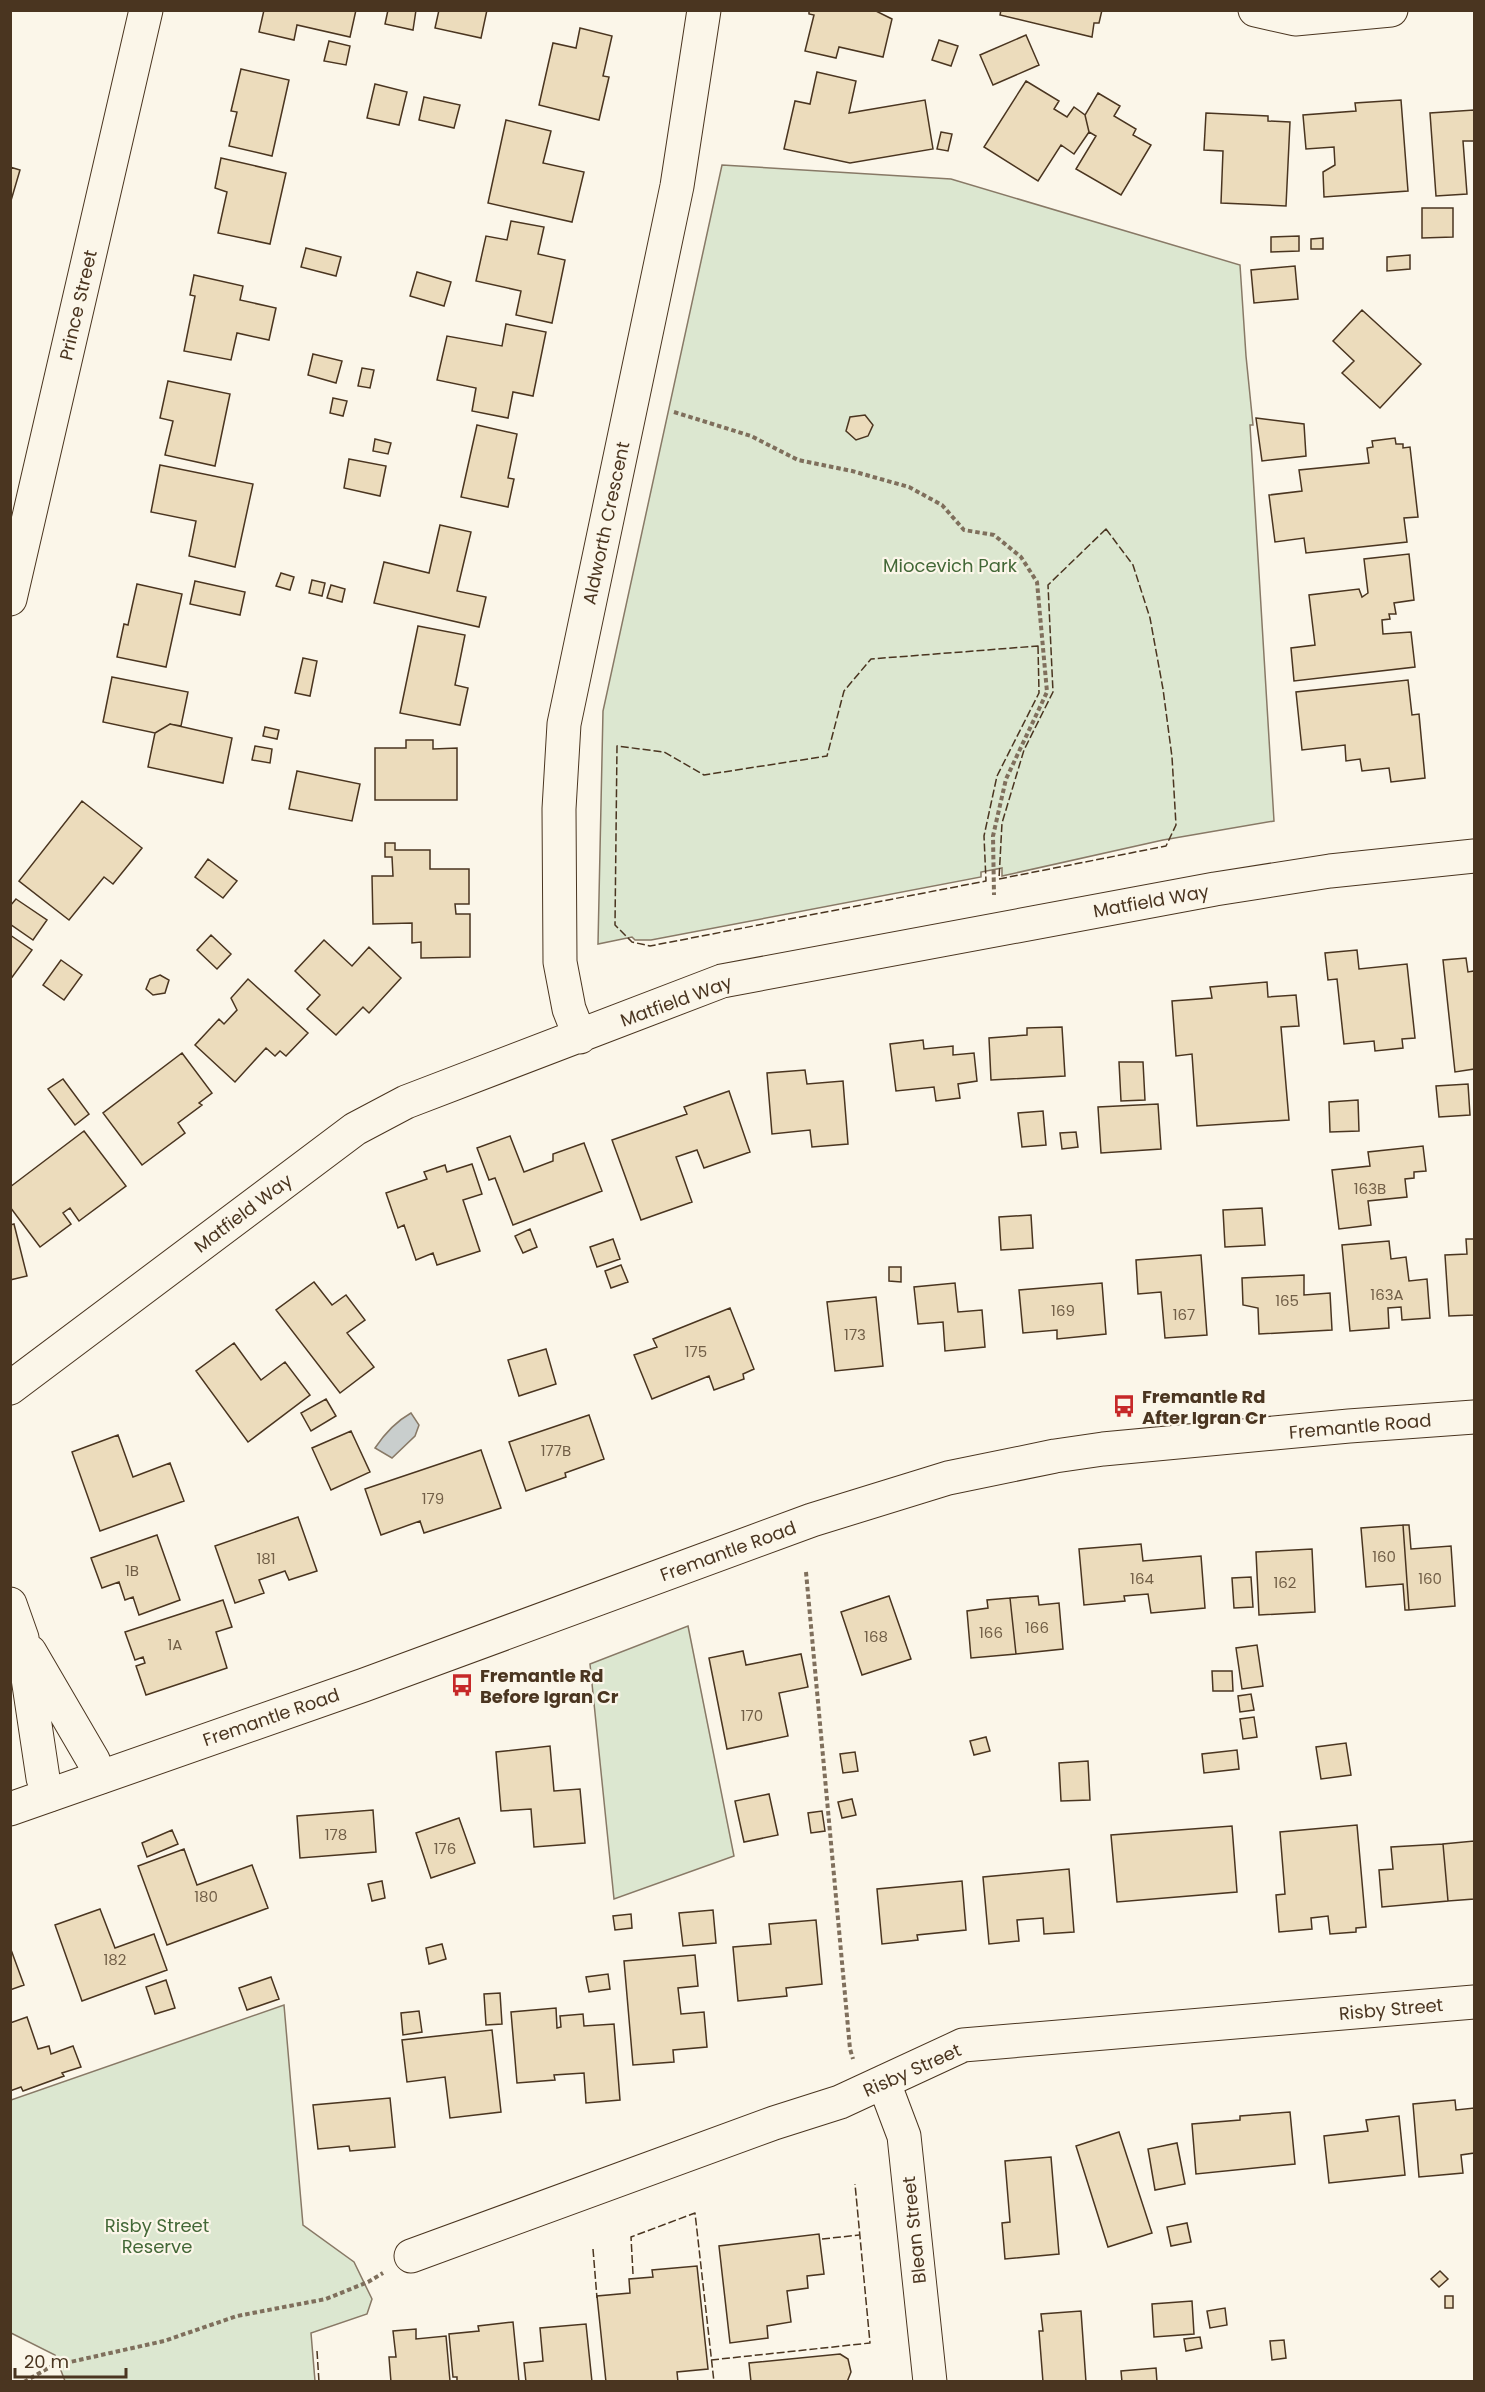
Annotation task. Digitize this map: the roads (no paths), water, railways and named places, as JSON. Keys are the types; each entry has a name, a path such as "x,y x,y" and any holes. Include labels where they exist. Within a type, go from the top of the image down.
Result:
{"street":[{"name":"Prince Street","path":"10,599 146,10"},
{"name":"Aldworth Crescent","path":"580,1037 569,1009 560,962 559,809 564,724 677,186 704,10"},
{"path":"1255,10 1295,19 1391,10"},
{"name":"Matfield Way","path":"10,1388 355,1129 406,1102 722,981 1215,889 1330,871 1474,856"},
{"name":"Fremantle Road","path":"10,1809 364,1685 812,1520 948,1478 1055,1456 1103,1449 1474,1417"},
{"path":"10,1604 22,1638 93,1760 100,1777"},
{"path":"22,1638 43,1778 49,1795"},
{"name":"Risby Street","path":"411,2256 774,2123 840,2102 963,2045 1474,2002"},
{"name":"Blean Street","path":"875,2086 904,2136 930,2382"}],"place":[{"name":"Fremantle Rd After Igran Cr","path":"1124,1406"},
{"name":"Fremantle Rd Before Igran Cr","path":"462,1685"}],"park label":[{"name":"Miocevich Park","path":"950,565"},
{"name":"Risby Street Reserve","path":"157,2235"}]}
